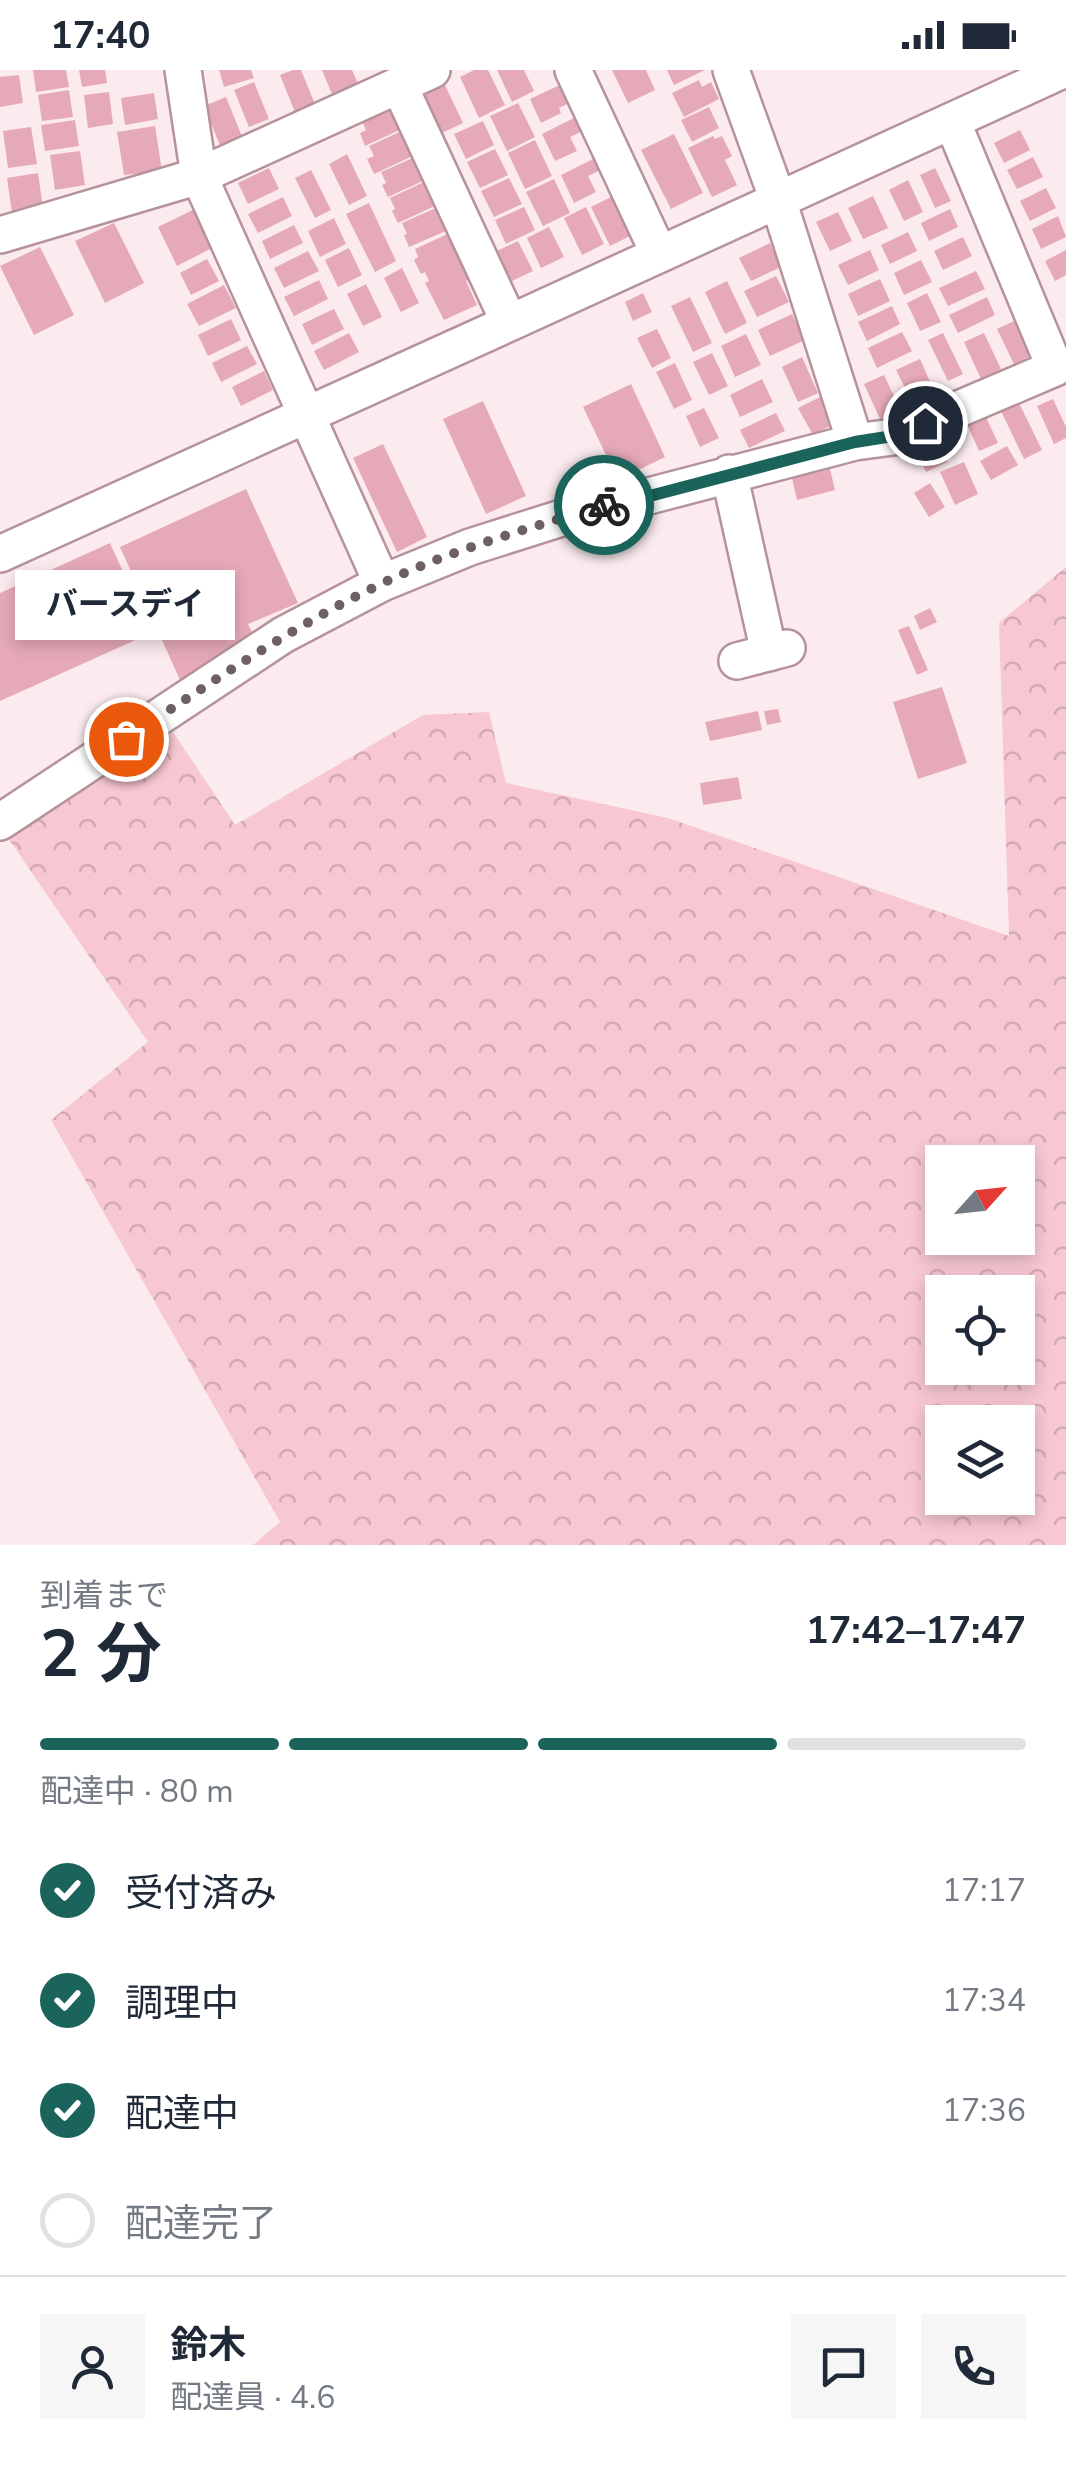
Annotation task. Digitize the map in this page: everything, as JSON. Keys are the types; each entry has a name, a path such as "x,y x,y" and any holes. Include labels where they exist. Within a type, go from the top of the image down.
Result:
{"street":[{"path":"183,70 199,176 382,583"},
{"path":"0,235 199,176 381,83 432,70"},
{"path":"573,70 659,254"},
{"path":"731,70 778,200 855,442"},
{"path":"0,554 1063,70"},
{"path":"381,83 509,322"},
{"path":"0,822 283,636 382,583 470,546 612,502 893,436 1060,366 952,121"},
{"path":"728,474 764,654"}],"green space":[{"path":"1066,567 1066,1545 253,1545 280,1522 51,1120 148,1042 8,838 173,732 235,825 423,715 489,712 506,783 668,818 1009,936 999,623"}],"building":[{"path":"33,70 66,70 69,87 36,92"},
{"path":"79,70 105,70 107,83 82,87"},
{"path":"219,70 251,70 254,78 224,87"},
{"path":"301,70 315,104 295,112 280,75"},
{"path":"322,70 352,70 360,88 334,99"},
{"path":"474,70 488,70 505,105 479,118 460,77"},
{"path":"497,70 524,70 534,91 512,102"},
{"path":"612,70 646,70 655,90 628,103"},
{"path":"667,70 705,70 674,85"},
{"path":"19,75 23,103 0,107 0,77"},
{"path":"699,80 702,87 711,82 719,99 684,117 672,93"},
{"path":"568,81 577,99 541,123 530,99"},
{"path":"254,82 269,119 249,127 234,90"},
{"path":"445,85 463,123 438,135 420,97"},
{"path":"69,90 73,117 42,121 38,95"},
{"path":"109,92 113,124 88,128 84,95"},
{"path":"154,93 158,119 125,125 121,98"},
{"path":"226,97 243,139 221,148 204,106"},
{"path":"391,99 404,128 365,146 360,133 366,130 359,114"},
{"path":"518,103 535,137 507,151 490,116"},
{"path":"709,107 719,128 692,142 681,120"},
{"path":"584,113 592,127 570,137 577,151 555,161 542,134"},
{"path":"75,120 79,146 45,151 41,125"},
{"path":"483,121 494,145 466,159 454,134"},
{"path":"155,126 162,171 124,175 117,132"},
{"path":"31,127 37,164 8,168 3,131"},
{"path":"406,129 417,154 374,174 367,159 374,156 369,146"},
{"path":"1020,130 1030,150 1004,163 994,143"},
{"path":"674,134 703,193 671,209 641,150"},
{"path":"722,136 732,156 725,160 737,185 712,197 688,148"},
{"path":"535,140 552,176 525,189 508,153"},
{"path":"495,149 508,175 480,188 467,162"},
{"path":"80,151 85,185 55,190 50,155"},
{"path":"347,154 367,196 349,205 329,164"},
{"path":"603,154 609,166 588,176 596,192 574,203 561,175"},
{"path":"415,157 425,180 388,197 381,172"},
{"path":"1033,157 1043,177 1017,189 1007,170"},
{"path":"269,168 279,189 248,204 238,183"},
{"path":"935,168 951,201 935,208 920,175"},
{"path":"311,170 331,210 315,218 295,178"},
{"path":"38,173 43,208 12,213 7,178"},
{"path":"509,178 522,204 494,217 481,191"},
{"path":"554,179 570,213 543,226 526,192"},
{"path":"908,180 923,212 904,221 889,190"},
{"path":"426,181 437,205 398,223 390,198"},
{"path":"1046,188 1056,208 1030,221 1020,201"},
{"path":"873,196 888,228 863,239 848,208"},
{"path":"283,197 292,216 258,233 248,214"},
{"path":"611,197 630,236 610,246 591,207"},
{"path":"369,203 396,261 375,272 346,214"},
{"path":"438,207 448,230 409,247 402,223"},
{"path":"524,207 535,230 506,244 495,220"},
{"path":"586,207 604,244 582,255 564,218"},
{"path":"195,209 214,247 177,266 158,227"},
{"path":"950,209 958,227 929,241 921,223"},
{"path":"838,212 852,241 830,251 816,222"},
{"path":"1058,216 1066,237 1041,249 1032,229"},
{"path":"334,218 346,244 320,257 308,231"},
{"path":"114,223 144,283 105,303 75,241"},
{"path":"294,225 303,243 270,259 262,241"},
{"path":"549,227 564,257 541,268 527,238"},
{"path":"908,232 917,251 890,264 881,245"},
{"path":"450,233 472,278 466,281 477,305 444,320 425,283 429,281 425,272 421,274 414,260 418,257 415,249"},
{"path":"963,237 972,256 943,270 934,251"},
{"path":"518,241 533,271 512,281 497,251"},
{"path":"770,243 781,267 751,281 739,258"},
{"path":"40,247 74,315 34,335 0,266"},
{"path":"349,248 362,275 338,287 325,260"},
{"path":"870,250 879,270 848,285 838,265"},
{"path":"1066,250 1066,275 1055,281 1045,261"},
{"path":"308,251 319,271 284,288 274,268"},
{"path":"207,259 219,281 191,295 180,273"},
{"path":"921,260 932,282 904,295 894,273"},
{"path":"402,268 419,303 401,312 384,278"},
{"path":"976,271 985,289 948,306 939,288"},
{"path":"776,276 789,302 757,317 744,291"},
{"path":"880,279 890,301 858,316 848,294"},
{"path":"319,280 328,299 294,316 284,297"},
{"path":"727,281 747,323 725,334 705,292"},
{"path":"366,284 382,317 363,326 347,294"},
{"path":"224,285 236,308 199,326 187,304"},
{"path":"643,293 652,312 633,321 625,302"},
{"path":"927,293 941,322 920,331 907,303"},
{"path":"690,297 712,343 693,352 671,306"},
{"path":"987,297 995,315 958,333 949,315"},
{"path":"892,306 900,324 867,341 858,322"},
{"path":"334,309 344,329 312,345 302,324"},
{"path":"792,314 805,340 770,356 758,330"},
{"path":"231,319 241,340 208,356 198,335"},
{"path":"1016,320 1033,355 1014,364 997,329"},
{"path":"657,329 671,358 652,368 637,338"},
{"path":"902,332 912,351 877,368 868,348"},
{"path":"349,333 359,352 324,370 314,351"},
{"path":"943,333 963,374 948,381 928,340"},
{"path":"984,333 1001,369 981,379 964,342"},
{"path":"746,334 761,365 735,377 721,346"},
{"path":"247,346 257,364 221,382 212,363"},
{"path":"712,353 728,386 709,395 693,362"},
{"path":"802,357 818,393 798,402 782,367"},
{"path":"920,359 935,393 913,404 896,370"},
{"path":"675,363 692,400 674,409 656,372"},
{"path":"264,371 273,390 241,406 232,387"},
{"path":"884,375 900,409 880,419 864,384"},
{"path":"762,379 773,402 740,417 730,395"},
{"path":"631,384 665,457 618,480 583,407"},
{"path":"824,395 838,422 813,435 798,408"},
{"path":"1053,399 1066,427 1066,438 1054,444 1037,406"},
{"path":"483,401 526,496 486,514 443,419"},
{"path":"1018,401 1042,450 1024,459 1000,409"},
{"path":"704,408 719,438 700,447 686,416"},
{"path":"776,413 785,431 749,448 740,430"},
{"path":"985,415 998,443 979,451 967,424"},
{"path":"934,435 947,462 926,472 913,444"},
{"path":"383,444 427,537 397,552 353,458"},
{"path":"1007,446 1018,465 991,480 980,461"},
{"path":"964,462 978,494 955,505 940,472"},
{"path":"830,469 835,490 797,500 792,478"},
{"path":"930,483 945,507 929,517 914,493"},
{"path":"246,489 298,603 248,624 255,638 180,680 120,547"},
{"path":"110,543 151,633 0,701 0,593"},
{"path":"930,608 937,622 920,630 914,616"},
{"path":"909,626 928,670 917,675 898,630"},
{"path":"942,687 967,763 918,779 893,702"},
{"path":"778,709 781,722 767,725 764,711"},
{"path":"758,711 762,730 710,741 705,722"},
{"path":"738,777 742,799 703,805 700,783"}],"way so far":[{"path":"126,739 283,636 382,583 470,546 604,505"}],"place":[{"name":"バースデイ","path":"126,739"}],"route":[{"path":"604,505 893,436 925,423"}]}
